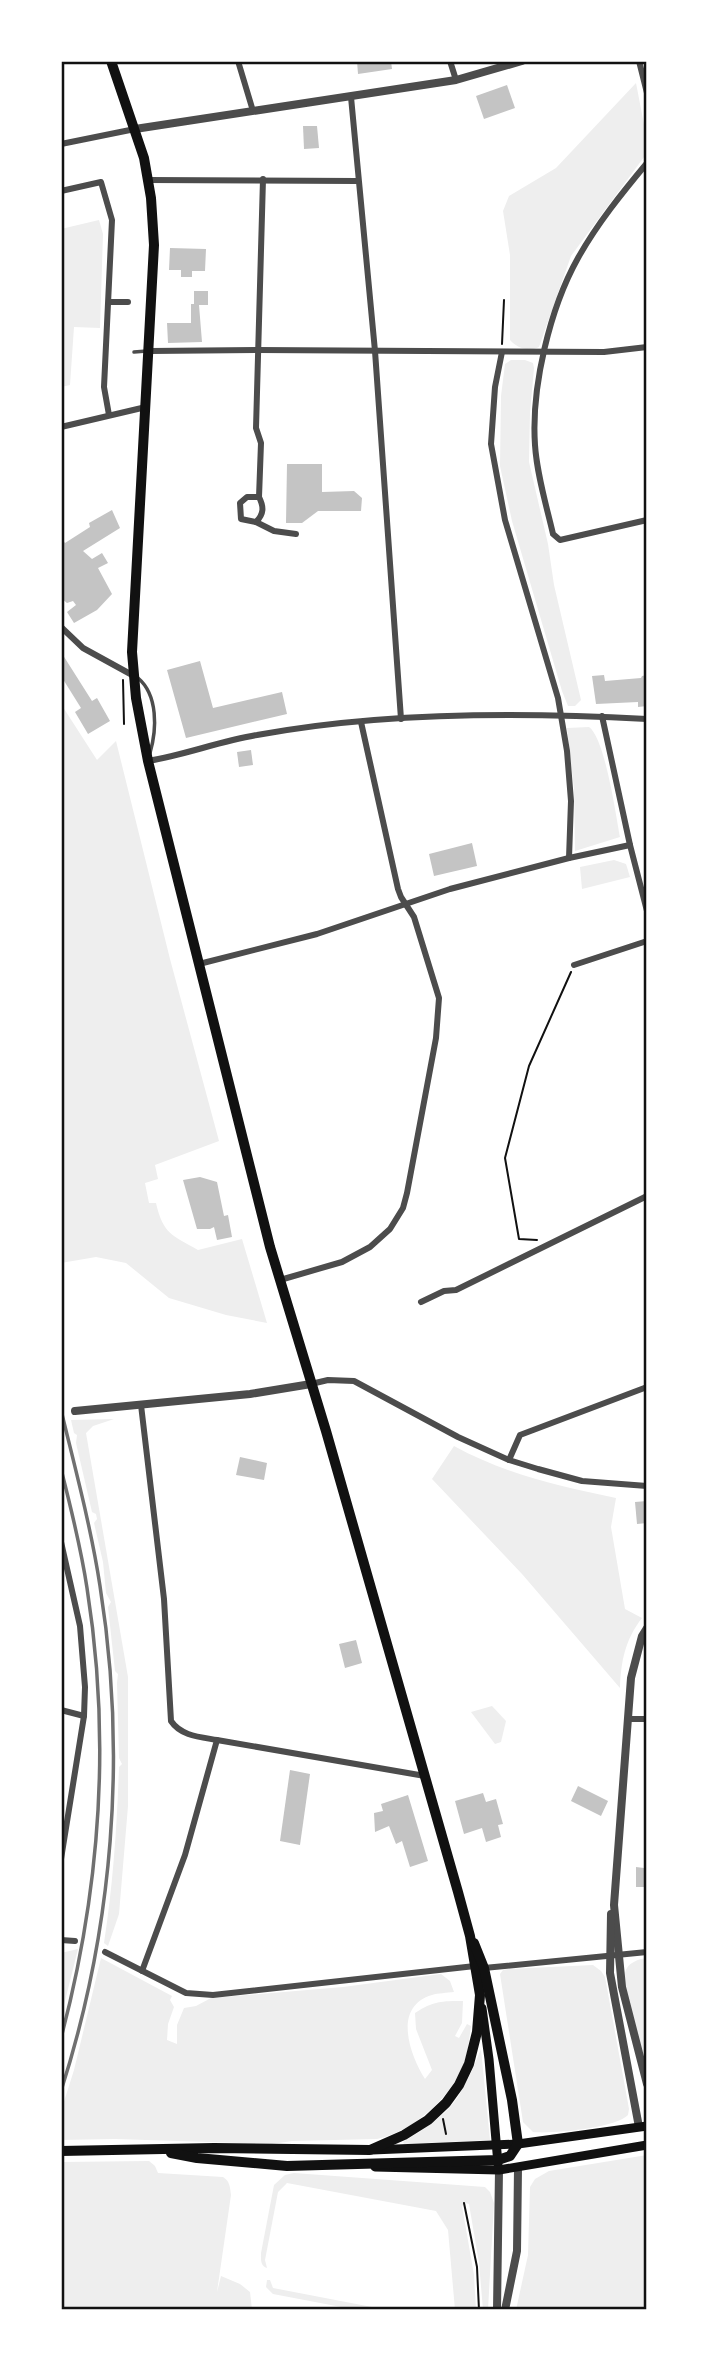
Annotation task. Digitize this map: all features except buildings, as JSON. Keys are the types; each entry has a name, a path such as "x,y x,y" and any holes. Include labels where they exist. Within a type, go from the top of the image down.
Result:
{"main road":[{"path":"111,61 135,129 148,180 154,245 132,652 137,707 148,761 280,1280 480,1967 512,2100 518,2144 518,2168"},
{"path":"370,2150 404,2135 428,2120 446,2104 459,2085 474,2048 480,1967"},
{"path":"480,1995 489,2059 498,2165"},
{"path":"61,2151 370,2150 497,2146 643,2127 647,2135"},
{"path":"498,2165 510,2156 518,2144"},
{"path":"149,2150 197,2158 264,2164 352,2166 401,2162 518,2168 645,2144"}],"street":[{"path":"238,61 253,111"},
{"path":"450,61 456,80"},
{"path":"61,144 135,129 456,80 522,61"},
{"path":"639,61 647,93"},
{"path":"351,97 375,351 401,719"},
{"path":"647,163 603,219 577,260 542,353 534,419 537,467 553,534 561,540 647,520"},
{"path":"148,180 357,181"},
{"path":"256,522 263,505 259,498 261,443 256,428 263,180"},
{"path":"61,191 101,182 112,220 104,387 109,415"},
{"path":"109,302 128,302"},
{"path":"149,351 542,353 604,352 647,347"},
{"path":"502,352 495,387 491,444 505,520 558,698 567,751 571,801 569,858"},
{"path":"61,427 146,407"},
{"path":"259,498 247,497 240,503 242,519 256,522 274,531 296,534"},
{"path":"61,627 83,648 134,676"},
{"path":"148,761 259,734 361,722 560,715 647,719"},
{"path":"602,716 647,911"},
{"path":"280,1280 358,1255 381,1239 403,1208 440,1010 433,974 414,917 398,889 361,722"},
{"path":"199,964 317,934 438,893 569,858 630,845"},
{"path":"574,965 647,941"},
{"path":"421,1302 444,1291 456,1290 647,1196"},
{"path":"75,1411 250,1395 328,1380 354,1381 458,1437 509,1460 582,1481 647,1486"},
{"path":"509,1460 520,1435 647,1387"},
{"path":"141,1405 163,1589 171,1721 176,1728 185,1733 217,1740 412,1776 425,1776"},
{"path":"61,1542 80,1626 85,1687 84,1716 61,1859"},
{"path":"647,1628 635,1659 610,1926 614,1955 647,2084"},
{"path":"61,1710 84,1716"},
{"path":"628,1719 647,1719"},
{"path":"142,1971 185,1856 217,1740"},
{"path":"61,1940 75,1941"},
{"path":"106,1952 186,1993 213,1995 647,1952"},
{"path":"614,1955 610,1973 643,2127"},
{"path":"497,2310 498,2165"},
{"path":"505,2310 517,2251 518,2168"}],"lane":[{"path":"134,352 149,351"},
{"path":"134,676 148,688 153,712 155,729 148,761"}],"path":[{"path":"502,352 504,300"},
{"path":"123,670 124,724"},
{"path":"538,1251 536,1238 519,1239 505,1158 528,1066 574,965"},
{"path":"443,2118 446,2134"},
{"path":"464,2203 477,2267 479,2310"}],"shaded area":[{"path":"636,83 647,153 571,256 539,347 519,347 510,340 510,255 503,211 509,196 556,168"},
{"path":"99,220 103,234 100,328 74,327 70,385 61,387 61,229"},
{"path":"511,360 525,360 533,363 534,368 529,462 581,700 575,706 568,706 562,691 512,521 500,466 501,396 505,364"},
{"path":"61,704 97,760 116,741 219,1141 155,1165 158,1179 145,1183 149,1203 156,1203 162,1221 170,1232 198,1250 242,1239 267,1323 226,1315 169,1298 126,1263 96,1257 61,1263"},
{"path":"589,727 595,734 605,761 620,837 575,851 574,789 567,728"},
{"path":"614,860 626,864 630,877 582,889 580,867"},
{"path":"114,1419 93,1426 86,1433 128,1677 128,1806 119,1914 108,1946 104,1943 114,1855 119,1767 122,1764 119,1758 118,1674 115,1671 108,1607 111,1602 106,1593 103,1562 94,1523 97,1519 92,1512 76,1443 77,1435 71,1420"},
{"path":"454,1446 513,1472 616,1498 611,1527 625,1609 642,1618 625,1651 620,1688 522,1574 432,1479"},
{"path":"492,1706 506,1721 501,1742 495,1744 471,1712"},
{"path":"78,1949 61,2017 61,1953"},
{"path":"101,1958 172,1996 170,2000 174,2007 168,2024 167,2040 177,2044 177,2025 184,2008 196,2006 211,1998 343,1987 441,1974 450,1981 454,1992 432,1995 420,2001 412,2010 408,2021 410,2045 425,2079 432,2070 416,2029 415,2013 438,2002 463,2001 462,2023 455,2036 459,2038 467,2024 471,2026 466,2058 456,2080 438,2103 415,2122 377,2139 272,2144 61,2140 61,2111 74,2070"},
{"path":"647,1958 647,2066 629,2006 625,1973 630,1964"},
{"path":"593,1965 605,1977 628,2115 598,2127 533,2132 523,2122 500,1974 508,1969"},
{"path":"481,2049 490,2140 404,2144 403,2142 428,2126 451,2106 465,2085"},
{"path":"647,2155 647,2310 516,2310 528,2255 530,2187 535,2179 549,2171"},
{"path":"149,2161 158,2173 223,2177 227,2181 231,2195 217,2292 221,2276 240,2284 250,2292 252,2310 61,2310 61,2162"},
{"path":"294,2173 485,2187 494,2203 488,2310 483,2310 479,2263 469,2204 465,2203 462,2206 474,2275 476,2310 455,2310 448,2230 436,2211 287,2183 278,2192 265,2260 267,2268 263,2266 261,2253 274,2185 285,2175"},
{"path":"267,2280 270,2280 273,2288 372,2307 372,2310 357,2310 273,2294 266,2287"}],"railway":[{"path":"61,1410 100,1586 113,1713 110,1841 103,1905 93,1968 61,2091"},
{"path":"61,1469 87,1588 99,1701 100,1758 93,1871 85,1927 61,2038"}]}
